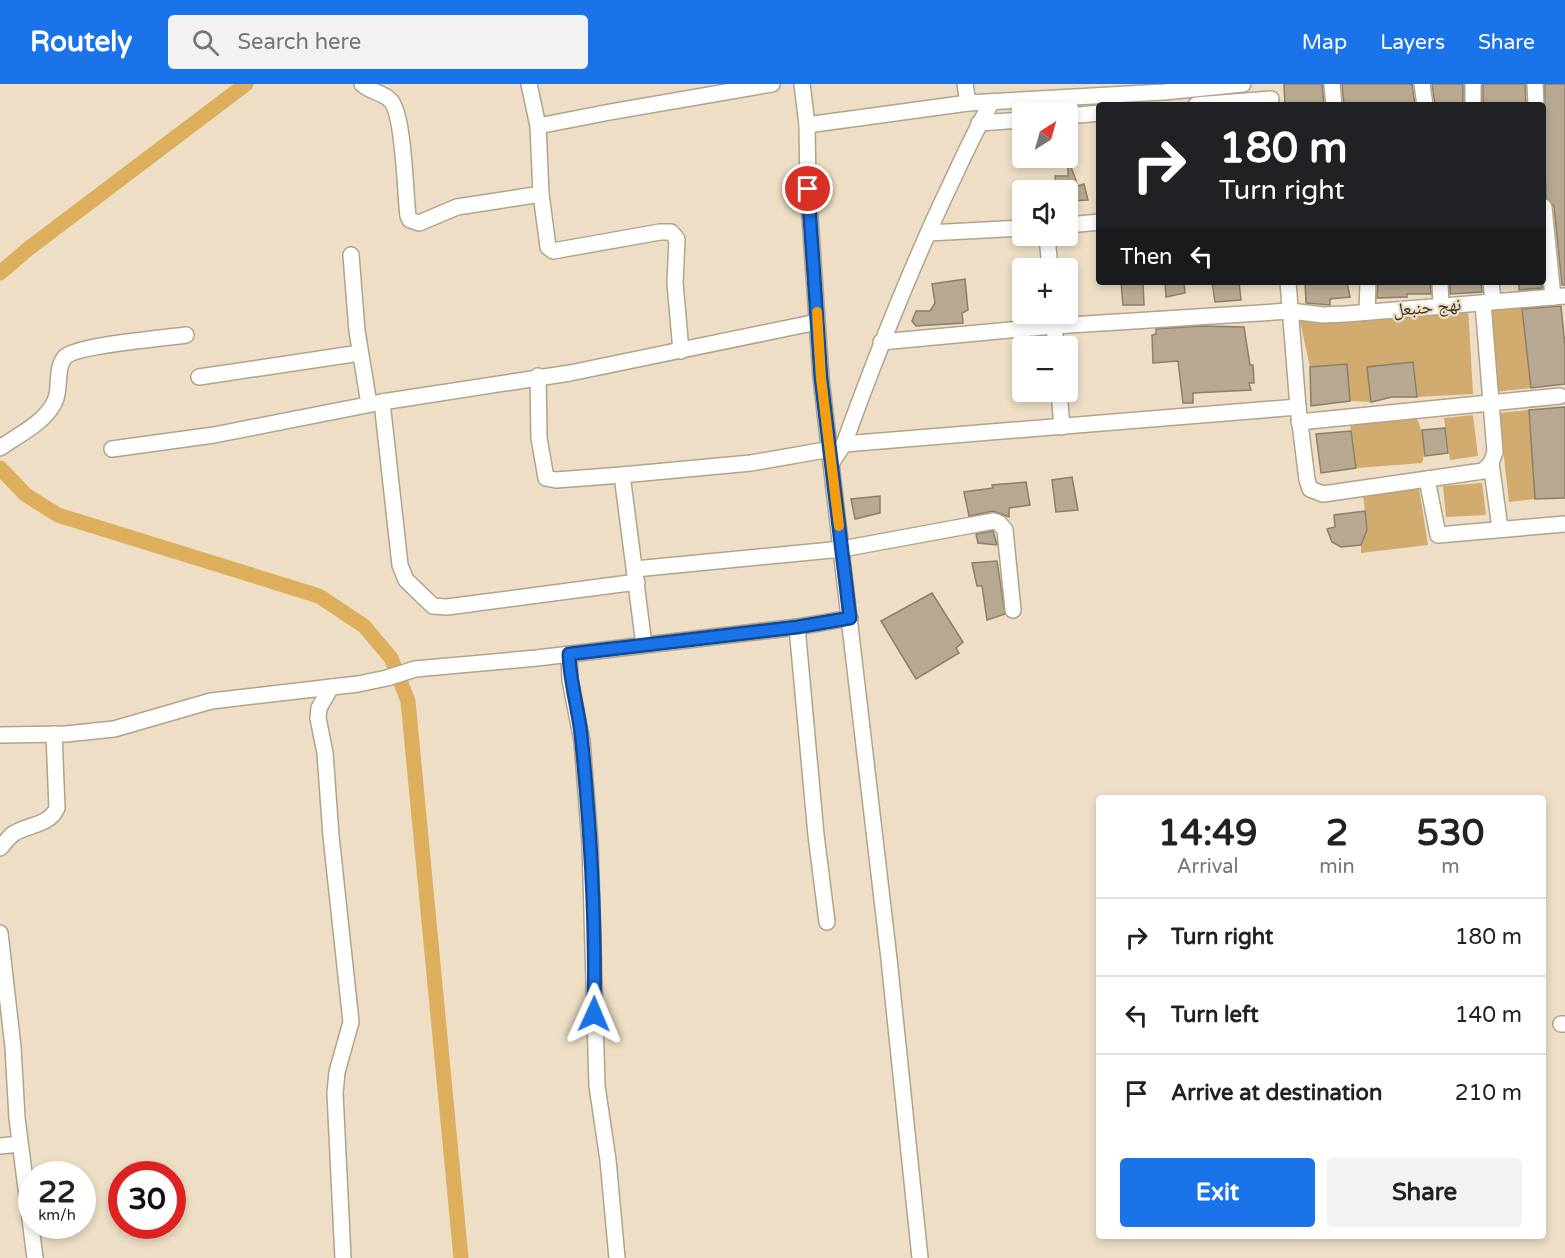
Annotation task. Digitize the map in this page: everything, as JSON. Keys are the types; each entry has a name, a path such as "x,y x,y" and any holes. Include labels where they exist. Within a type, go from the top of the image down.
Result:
{"street":[{"path":"362,84 374,93 385,96 396,106 410,220 419,223 458,207 541,194"},
{"path":"529,84 538,126 541,194 548,247 553,251 671,232 677,245 675,284 681,351"},
{"path":"538,126 719,88 772,84"},
{"path":"802,84 807,125 808,189 821,378 836,452 842,549 889,959 920,1258"},
{"path":"965,84 968,103"},
{"path":"807,125 968,103 992,102 1055,91 1243,84"},
{"path":"1332,84 1334,102"},
{"path":"1422,84 1425,102"},
{"path":"1473,84 1473,102"},
{"path":"1535,84 1536,102"},
{"path":"1221,102 1271,96"},
{"path":"836,452 928,233 979,123 992,102"},
{"path":"1078,115 1096,113"},
{"path":"979,123 1012,121"},
{"path":"1546,219 1559,296"},
{"path":"1078,224 1096,222"},
{"path":"928,233 1012,229"},
{"path":"351,255 360,353 376,403 400,565 406,580 433,606 447,607 636,576 842,549 997,522 1005,530 1013,610"},
{"path":"1288,285 1307,480 1310,489 1323,494 1483,471 1491,463 1495,452 1488,302 1491,285"},
{"path":"1367,312 1368,285"},
{"path":"1440,285 1441,306"},
{"name":"نهج حنبعل","path":"1078,319 1290,311 1323,315 1559,296"},
{"path":"112,449 214,435 376,403 681,351 817,322"},
{"name":"نهج حنبعل","path":"881,342 1023,324"},
{"path":"3,446 51,409 56,400 60,367 64,358 70,353 112,344 186,335"},
{"path":"199,377 360,353"},
{"path":"538,376 539,438 546,478 556,480 751,463 1062,427 1560,396"},
{"path":"1060,402 1062,427"},
{"path":"1491,463 1500,528"},
{"path":"622,475 644,645"},
{"path":"1427,479 1437,535 1565,524"},
{"path":"0,735 54,734 114,729 211,701 331,687 387,678 415,669 569,654 797,627 850,618"},
{"path":"797,627 816,835 827,922"},
{"path":"569,654 570,680 582,741 590,843 597,1086 608,1160 617,1258"},
{"path":"331,687 318,713 325,753 331,836 351,1022 337,1072 335,1093 343,1258"},
{"path":"0,848 12,835 45,822 57,808 54,734"},
{"path":"0,933 13,1047 20,1144 35,1258"},
{"path":"0,1146 20,1144"}],"shaded area":[{"path":"1521,306 1531,388 1494,392 1487,308"},
{"path":"1468,307 1473,394 1417,397 1412,362 1367,367 1371,402 1350,401 1347,364 1310,367 1300,321"},
{"path":"1529,410 1535,499 1509,502 1499,413"},
{"path":"1473,415 1478,456 1450,460 1444,418"},
{"path":"1417,419 1424,441 1422,463 1356,468 1350,424"},
{"path":"1482,483 1486,515 1446,517 1443,486"},
{"path":"1419,488 1428,545 1361,553 1361,545 1367,530 1363,494"}],"building":[{"path":"1284,84 1322,84 1324,102 1285,102"},
{"path":"1342,84 1412,84 1415,102 1344,102"},
{"path":"1432,84 1463,84 1463,102 1435,102"},
{"path":"1483,84 1525,84 1526,102 1483,102"},
{"path":"1545,84 1565,84 1565,285 1562,285 1554,206 1546,198"},
{"path":"1068,168 1071,168 1076,180 1056,180 1055,176 1068,176"},
{"path":"1084,184 1088,200 1078,200 1078,186"},
{"path":"965,279 968,310 962,313 963,323 916,326 912,321 916,311 930,311 935,303 932,284"},
{"path":"1121,285 1143,285 1144,305 1123,305"},
{"path":"1165,285 1184,285 1185,293 1166,297"},
{"path":"1212,285 1239,285 1241,300 1215,302"},
{"path":"1305,285 1348,285 1350,297 1330,299 1330,305 1306,303"},
{"path":"1378,285 1430,285 1431,294 1377,298"},
{"path":"1450,285 1481,285 1482,292 1450,294"},
{"path":"1519,285 1542,285 1542,288 1519,290"},
{"path":"1561,306 1565,345 1565,384 1531,388 1522,309"},
{"path":"1201,326 1244,327 1250,365 1253,365 1254,383 1249,383 1251,390 1193,393 1193,403 1183,403 1178,361 1153,363 1152,335 1156,334 1156,329"},
{"path":"1413,362 1417,397 1392,397 1371,402 1367,367"},
{"path":"1347,364 1350,401 1311,406 1310,367"},
{"path":"1565,407 1565,498 1535,499 1529,410"},
{"path":"1445,428 1448,453 1425,456 1422,430"},
{"path":"1351,431 1356,468 1321,473 1316,434"},
{"path":"1072,477 1078,510 1056,512 1052,480"},
{"path":"1026,482 1030,505 1009,508 1009,517 993,511 969,516 964,492 993,488 992,485"},
{"path":"880,496 880,513 855,519 851,499"},
{"path":"1365,511 1367,530 1361,545 1341,547 1332,542 1327,529 1335,527 1334,515"},
{"path":"993,531 997,545 978,543 976,534"},
{"path":"997,561 1005,614 987,620 982,586 977,586 972,563"},
{"path":"932,593 963,642 956,648 959,653 916,679 881,621"}],"waterway":[{"path":"0,273 28,249 246,84"},
{"path":"0,468 26,495 58,515 319,596 364,626 391,658 408,701 461,1258"}],"slow traffic":[{"path":"817,312 821,378 839,526"}],"route":[{"path":"594,1014 595,976 590,843 582,741 570,680 569,654 797,627 850,618 821,378 808,189"}]}
